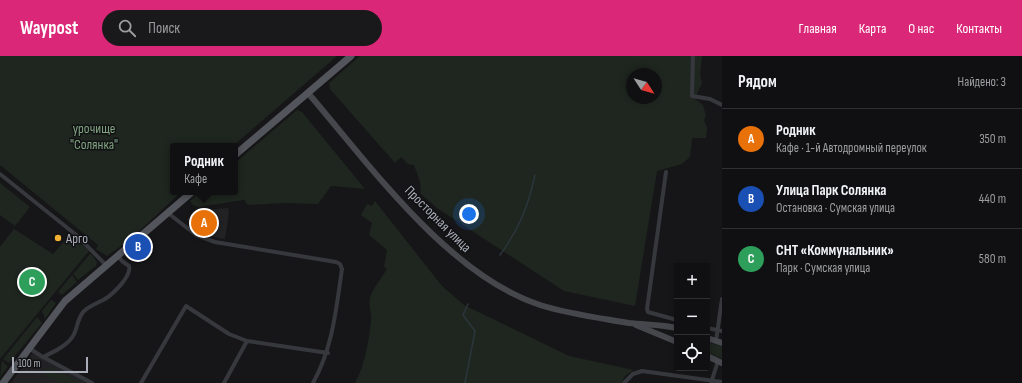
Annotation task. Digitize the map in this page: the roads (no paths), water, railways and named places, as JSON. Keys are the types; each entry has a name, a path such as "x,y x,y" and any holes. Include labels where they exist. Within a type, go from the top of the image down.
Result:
{"main road":[{"path":"238,152 351,56"},
{"name":"Просторная улица","path":"308,93 414,216 451,252 508,292 557,310 631,323 663,325 674,327"},
{"path":"3,383 65,301 106,264 188,195"},
{"name":"Просторная улица","path":"631,323 674,340"},
{"path":"661,334 658,329 663,325"},
{"path":"710,357 720,362"}],"street":[{"path":"693,56 692,96 710,99 722,104"},
{"path":"666,172 647,309 648,312 674,319"},
{"path":"0,174 75,234 106,264"},
{"path":"169,211 196,235 215,242 336,262 340,264 342,269 328,353 313,383"},
{"path":"43,357 66,343 73,336 80,316 84,311 96,303 106,299 128,277 130,273 130,266 117,256"},
{"path":"719,342 722,299"},
{"path":"141,383 186,306 229,334 247,341 328,353"},
{"path":"710,328 720,330"},
{"path":"224,383 247,341"},
{"path":"29,348 92,383"},
{"path":"711,382 720,362"},
{"path":"624,383 633,374 642,371 711,382 722,382"}],"waterway":[{"path":"500,255 518,227 535,175"},
{"path":"465,383 475,331 463,315 468,304"}],"place":[{"name":"Родник","path":"204,223"},
{"name":"Арго","path":"58,238"},
{"name":"Улица Парк Солянка","path":"138,247"},
{"name":"СНТ «Коммунальник»","path":"32,282"}],"park label":[{"name":"урочище \"Солянка\"","path":"94,136"}]}
